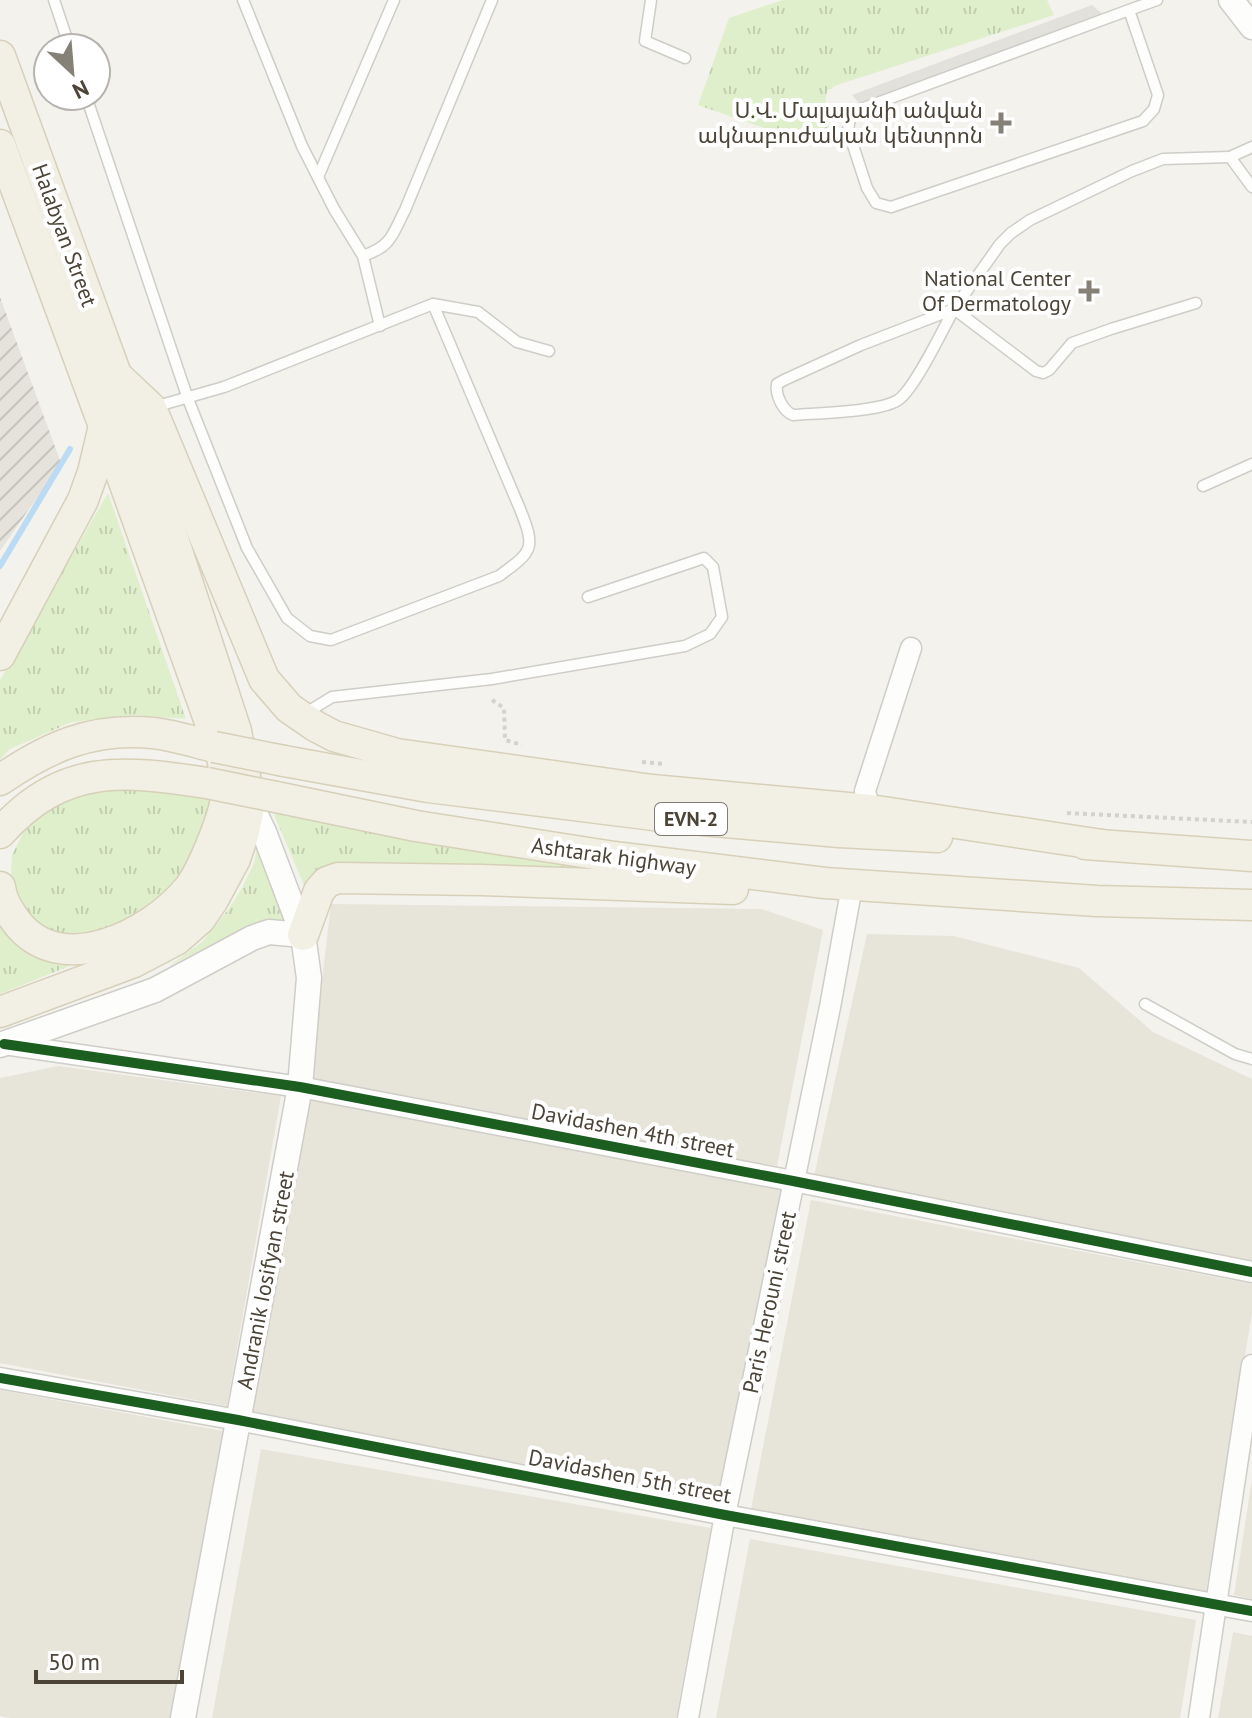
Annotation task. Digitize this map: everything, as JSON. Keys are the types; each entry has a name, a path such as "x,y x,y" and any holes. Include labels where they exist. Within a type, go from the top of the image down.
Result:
{"main road":[{"name":"Halabyan Street","path":"0,56 104,382"},
{"name":"Halabyan Street","path":"0,145 104,382 128,416"},
{"path":"104,382 128,416 264,679 289,708 334,736 397,754 652,790 870,810 1102,845"},
{"path":"0,655 83,500 93,472 128,416"},
{"path":"0,887 3,902 25,933 54,948 81,950 130,935 159,917 189,888 210,850 226,799 226,775 128,416"},
{"path":"0,1012 134,962 176,940 200,919 213,900 235,859 244,832 263,800 236,731 128,416"},
{"name":"Ashtarak highway","path":"0,780 30,759 65,743 108,733 154,733 217,748 428,787 669,817 839,832 1252,856"},
{"name":"Ashtarak highway","path":"0,836 27,807 52,790 84,778 155,775 207,783 263,800 416,826 614,857 839,885 1097,901 1252,905"},
{"path":"303,935 319,891 327,882 338,878 720,889 839,885"}],"street":[{"path":"1231,0 1252,27"},
{"path":"870,810 865,791 911,648"},
{"name":"Andranik Iosifyan street","path":"183,1718 300,1087 309,978 303,935 264,832 263,800 217,748"},
{"name":"Paris Herouni street","path":"688,1718 725,1515 830,1007 839,885"},
{"path":"2,1045 155,990 252,938 269,932 303,935"},
{"name":"Davidashen 4th street","path":"2,1045 300,1087 1252,1272"},
{"path":"1199,1718 1252,1365"},
{"name":"Davidashen 5th street","path":"0,1378 1252,1611"}],"lane":[{"path":"54,0 65,32"},
{"path":"243,0 302,146 334,209 363,256 380,326"},
{"path":"318,177 394,0"},
{"path":"363,256 388,243 492,0"},
{"path":"651,0 645,41 685,58"},
{"path":"1129,10 1158,95 1154,109 1143,121 891,207 876,203 867,188 848,130 850,118 861,109 1129,10 1157,0"},
{"path":"91,112 188,399 247,548 287,618 310,636 331,640 499,576 523,558 530,546 529,532 433,304"},
{"path":"954,309 861,345 777,384 783,408 793,415 885,407 901,399 911,387 954,309 1011,233 1030,220 1163,159 1230,157 1252,147"},
{"path":"1230,157 1252,187"},
{"path":"954,309 1036,371 1043,373 1072,343 1196,303"},
{"path":"128,416 224,387 433,304 478,312 517,342 549,351"},
{"path":"1203,486 1252,464"},
{"path":"300,716 332,697 492,679 685,646 710,634 722,617 713,567 704,558 588,597"},
{"path":"1145,1004 1235,1054 1252,1059"}],"shaded area":[{"path":"1092,5 1105,16 861,106 852,95"},
{"path":"0,297 61,463 0,551"},
{"path":"331,904 762,909 823,930 777,1166 310,1082"},
{"path":"867,934 954,936 1079,968 1153,1032 1252,1079 1252,1264 814,1176"},
{"path":"58,1066 281,1096 227,1406 0,1363 0,1078"},
{"path":"308,1095 785,1187 721,1507 249,1416"},
{"path":"811,1200 1252,1284 1252,1313 1206,1592 750,1514"},
{"path":"0,1390 228,1432 173,1718 0,1716"},
{"path":"261,1449 711,1528 676,1718 212,1718"},
{"path":"1252,1479 1252,1599 1234,1595"},
{"path":"750,1539 1196,1620 1180,1718 716,1718"},
{"path":"1233,1632 1252,1636 1252,1718 1218,1718"}],"green space":[{"path":"783,0 1047,0 1054,15 837,85 827,91 825,103 834,140 813,145 698,105 729,18"},
{"path":"108,493 186,719 133,715 72,722 10,749 0,759 0,680"},
{"path":"129,783 214,797 195,861 152,908 92,935 66,935 46,928 27,912 15,892 11,873 12,855 23,833 53,805 79,792"},
{"path":"283,810 677,878 367,869 309,897 274,815"},
{"path":"258,842 294,925 251,926 169,966 202,942 228,910 254,863"},
{"path":"0,926 18,943 77,963 0,994"}],"waterway":[{"path":"0,566 70,449"}],"cycle path":[{"path":"4,1044 300,1087 1252,1272"},
{"path":"0,1378 1252,1611"}],"place":[{"name":"Ս.Վ. Մալայանի անվան ակնաբուժական կենտրոն","path":"1001,123"},
{"name":"National Center Of Dermatology","path":"1089,291"}]}
